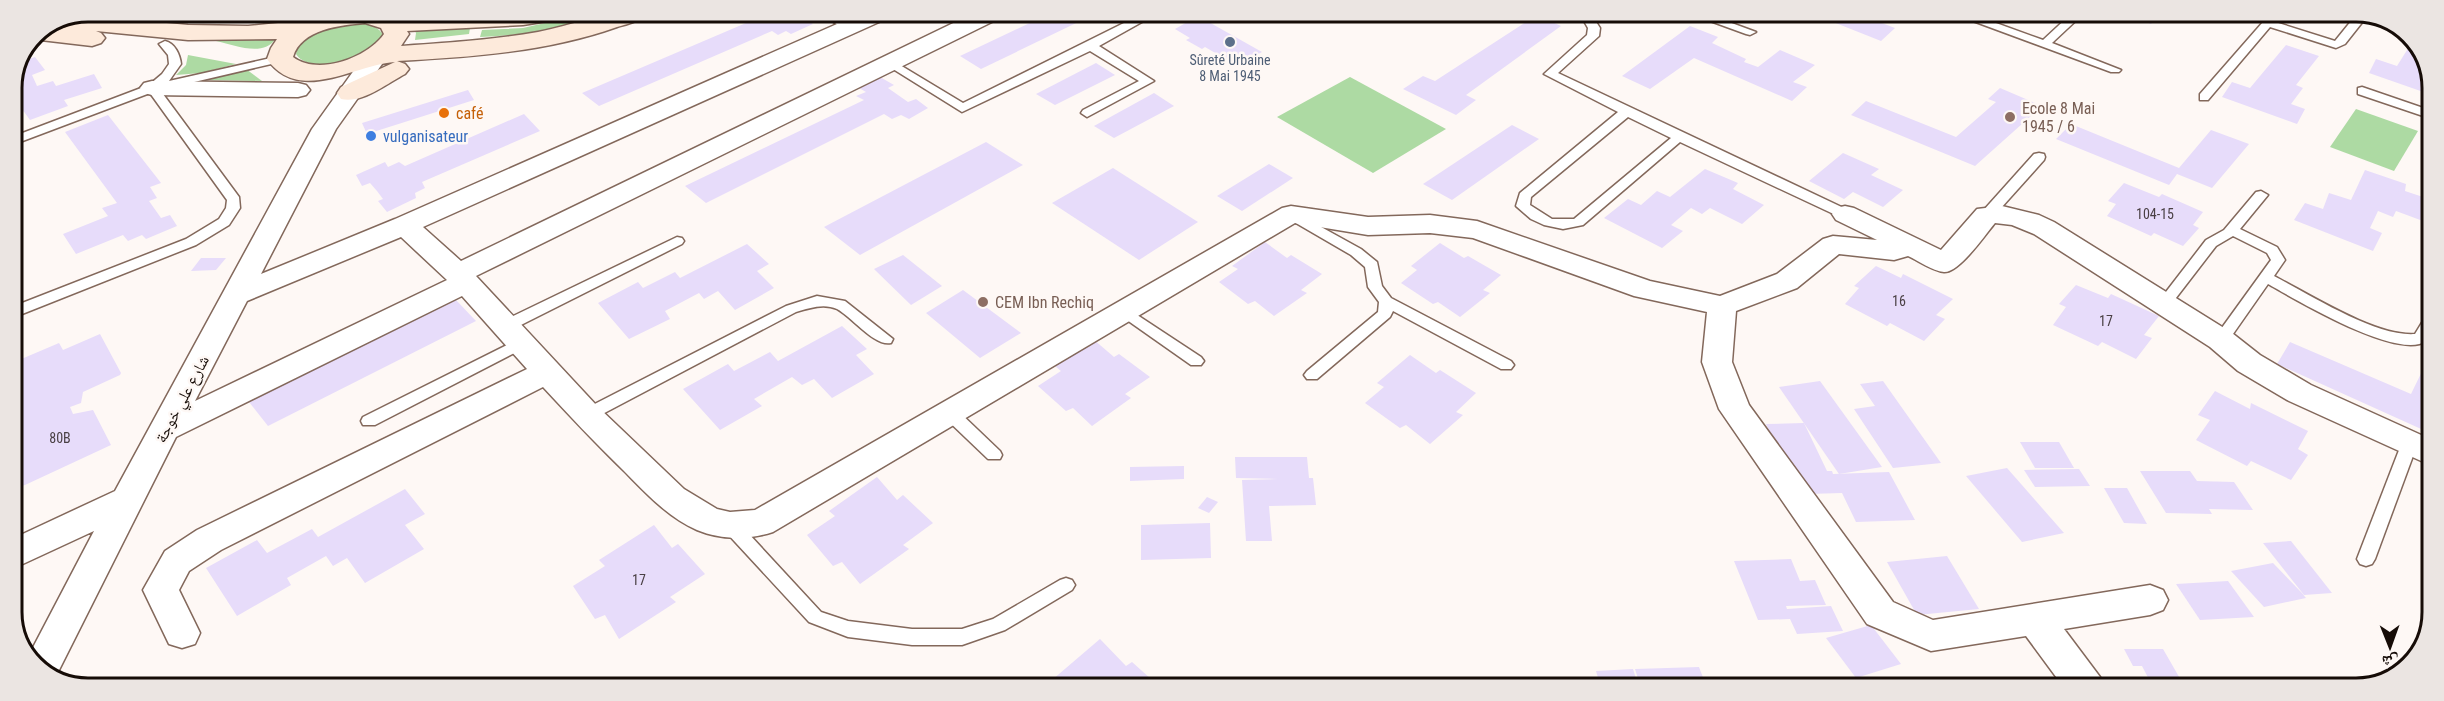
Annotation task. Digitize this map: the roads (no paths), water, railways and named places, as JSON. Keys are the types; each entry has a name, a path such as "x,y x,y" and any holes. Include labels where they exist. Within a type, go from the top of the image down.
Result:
{"main road":[{"path":"84,23 222,35 270,33 320,22"},
{"path":"282,61 286,44 327,22"},
{"path":"376,56 395,39 397,33 389,22"},
{"path":"52,34 165,44 282,61 309,72 325,72 343,69 376,56 464,50 552,36 606,22"},
{"path":"350,93 399,67 464,50"}],"street":[{"path":"239,294 405,225 859,22"},
{"path":"165,429 461,278 974,22"},
{"name":"شارع علي خوجة","path":"45,662 127,500 239,294 324,129 376,56"},
{"path":"282,61 298,90 319,103 323,112 324,129"},
{"path":"152,88 298,90"},
{"path":"1845,214 1945,263 1987,215 2003,213 2018,215 2044,228 2221,340 2250,363 2300,393 2419,449"},
{"path":"405,225 461,278 587,416 672,498 708,520 730,525 761,523 1122,310 1291,214 1368,226 1430,224 1477,230 1644,290 1722,306 1787,281 1833,245 1894,251 1912,246"},
{"path":"1722,306 1717,362 1735,409 1880,613 1931,636 2150,600"},
{"path":"182,633 161,590 177,561 209,540 547,372"},
{"path":"23,550 127,500"},
{"path":"2034,618 2079,678"}],"lane":[{"path":"840,22 848,27"},
{"path":"891,64 962,108 1136,22"},
{"path":"1591,22 1594,28 1593,36 1550,74 1679,138 1845,214"},
{"path":"1721,22 1750,32"},
{"path":"1982,22 2115,70"},
{"path":"2044,45 2069,22"},
{"path":"2204,97 2269,22"},
{"path":"2279,22 2336,45 2356,22"},
{"path":"152,88 166,77 175,64 174,55 165,44"},
{"path":"1088,113 1148,81 1095,50 1093,45"},
{"path":"22,137 152,88 282,61"},
{"path":"22,309 191,242 224,222 233,208 234,200 152,88"},
{"path":"2362,91 2421,111"},
{"path":"1626,112 1525,196 1523,206 1531,214 1550,224 1565,225 1578,222 1679,138"},
{"path":"1987,215 2039,157"},
{"path":"2164,304 2211,243 2231,230 2261,195"},
{"path":"1291,214 1356,252 1372,265 1375,287 1386,301 1506,365"},
{"path":"2221,340 2277,264 2277,255 2231,230"},
{"path":"369,421 677,241"},
{"path":"2267,278 2370,331 2391,339 2418,339 2421,337"},
{"path":"587,416 791,309 817,301 840,304 886,339"},
{"path":"1312,375 1385,314 1386,301"},
{"path":"1122,310 1196,361"},
{"path":"950,413 994,455"},
{"path":"2366,559 2419,449"},
{"path":"730,525 815,618 848,629 912,637 962,637 999,625 1066,585"}],"place":[{"name":"Sûreté Urbaine 8 Mai 1945","path":"1230,42"},
{"name":"café","path":"444,113"},
{"name":"Ecole 8 Mai 1945 / 6","path":"2010,117"},
{"name":"vulganisateur","path":"371,136"},
{"name":"CEM Ibn Rechiq","path":"983,302"}]}
